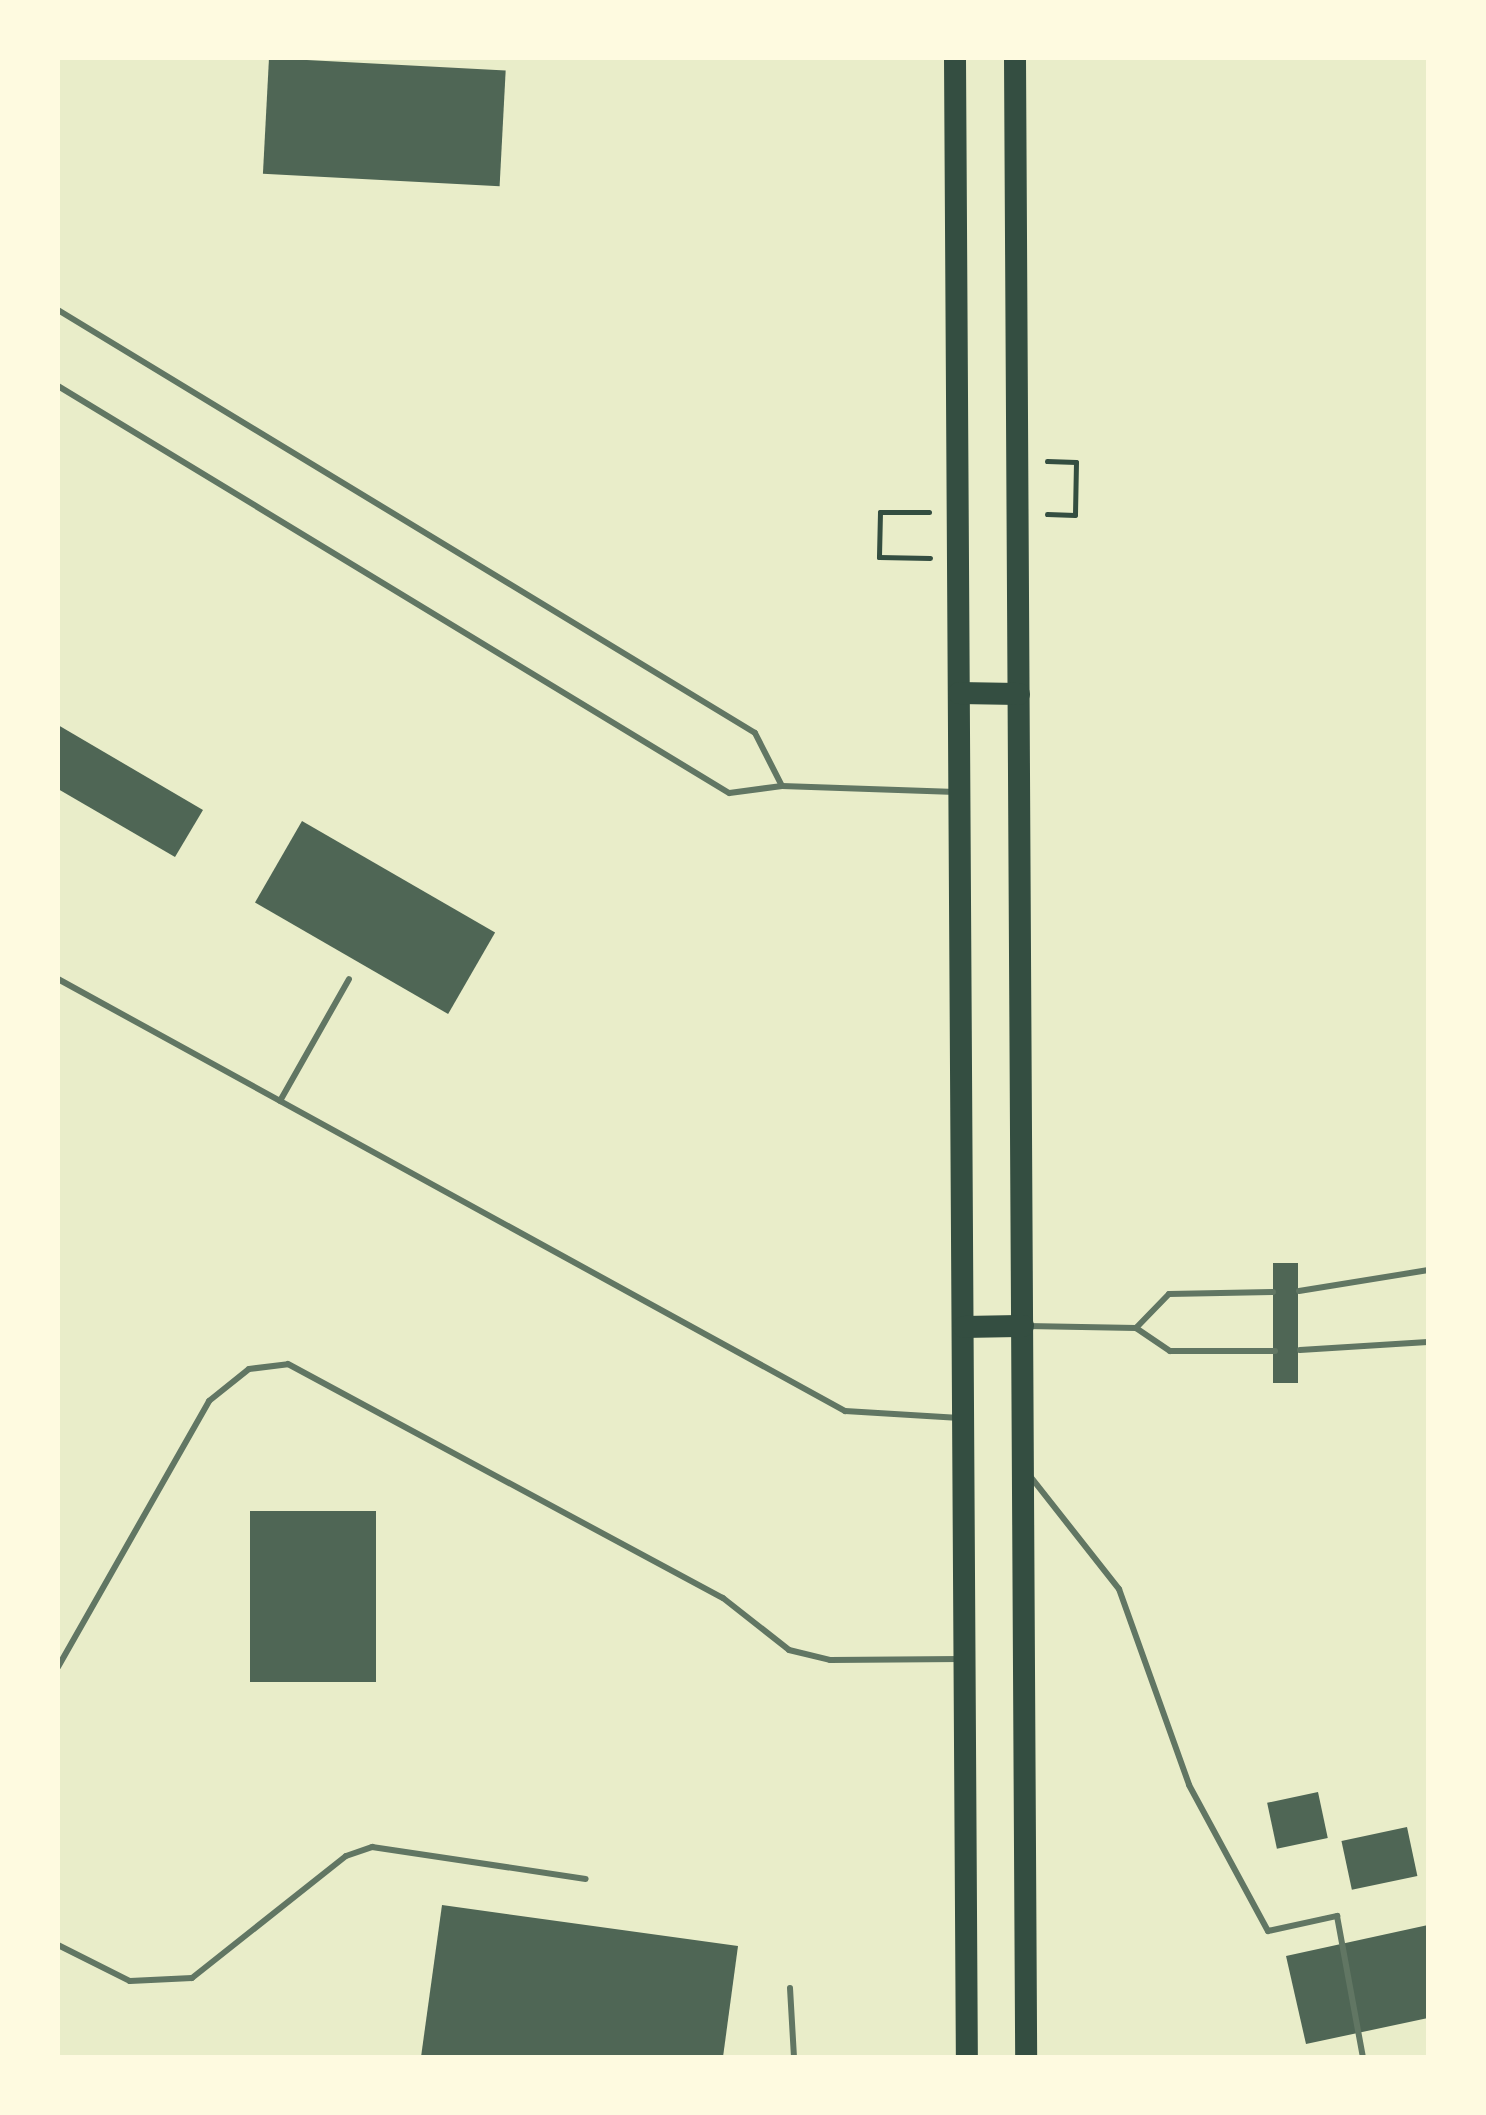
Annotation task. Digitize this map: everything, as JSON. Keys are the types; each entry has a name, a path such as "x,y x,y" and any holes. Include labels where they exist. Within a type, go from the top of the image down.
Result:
{"highway":[{"path":"955,58 967,2057"},
{"path":"1015,58 1026,2057"},
{"path":"959,693 1019,694"},
{"path":"964,1327 1023,1326"}],"lane":[{"path":"58,310 755,733 782,786"},
{"path":"58,386 729,793 782,786 960,793"},
{"path":"58,979 845,1411 964,1418"},
{"path":"280,1101 349,979"},
{"path":"1299,1291 1428,1270"},
{"path":"1136,1328 1169,1294 1273,1292"},
{"path":"1023,1326 1136,1328 1170,1351 1275,1351"},
{"path":"1300,1350 1428,1342"},
{"path":"58,1667 209,1401 249,1369 288,1364 723,1598 789,1650 830,1660 965,1659"},
{"path":"1023,1468 1119,1589 1189,1785 1268,1931 1337,1916 1363,2057"},
{"path":"58,1945 130,1981 192,1978 346,1856 372,1847 586,1879"},
{"path":"790,1988 794,2057"}],"path":[{"path":"1075,515 1076,462"},
{"path":"880,512 879,557 958,558"}],"building":[{"path":"269,58 506,70 500,186 263,174"},
{"path":"58,725 203,810 175,857 58,789"},
{"path":"302,821 495,932 448,1014 255,902"},
{"path":"1273,1263 1298,1263 1298,1383 1273,1383"},
{"path":"250,1511 376,1511 376,1682 250,1682"},
{"path":"1318,1792 1328,1838 1277,1849 1267,1803"},
{"path":"1407,1827 1417,1876 1352,1890 1341,1841"},
{"path":"442,1905 738,1946 723,2057 421,2057"},
{"path":"1428,1925 1428,2018 1306,2044 1286,1956"}]}
